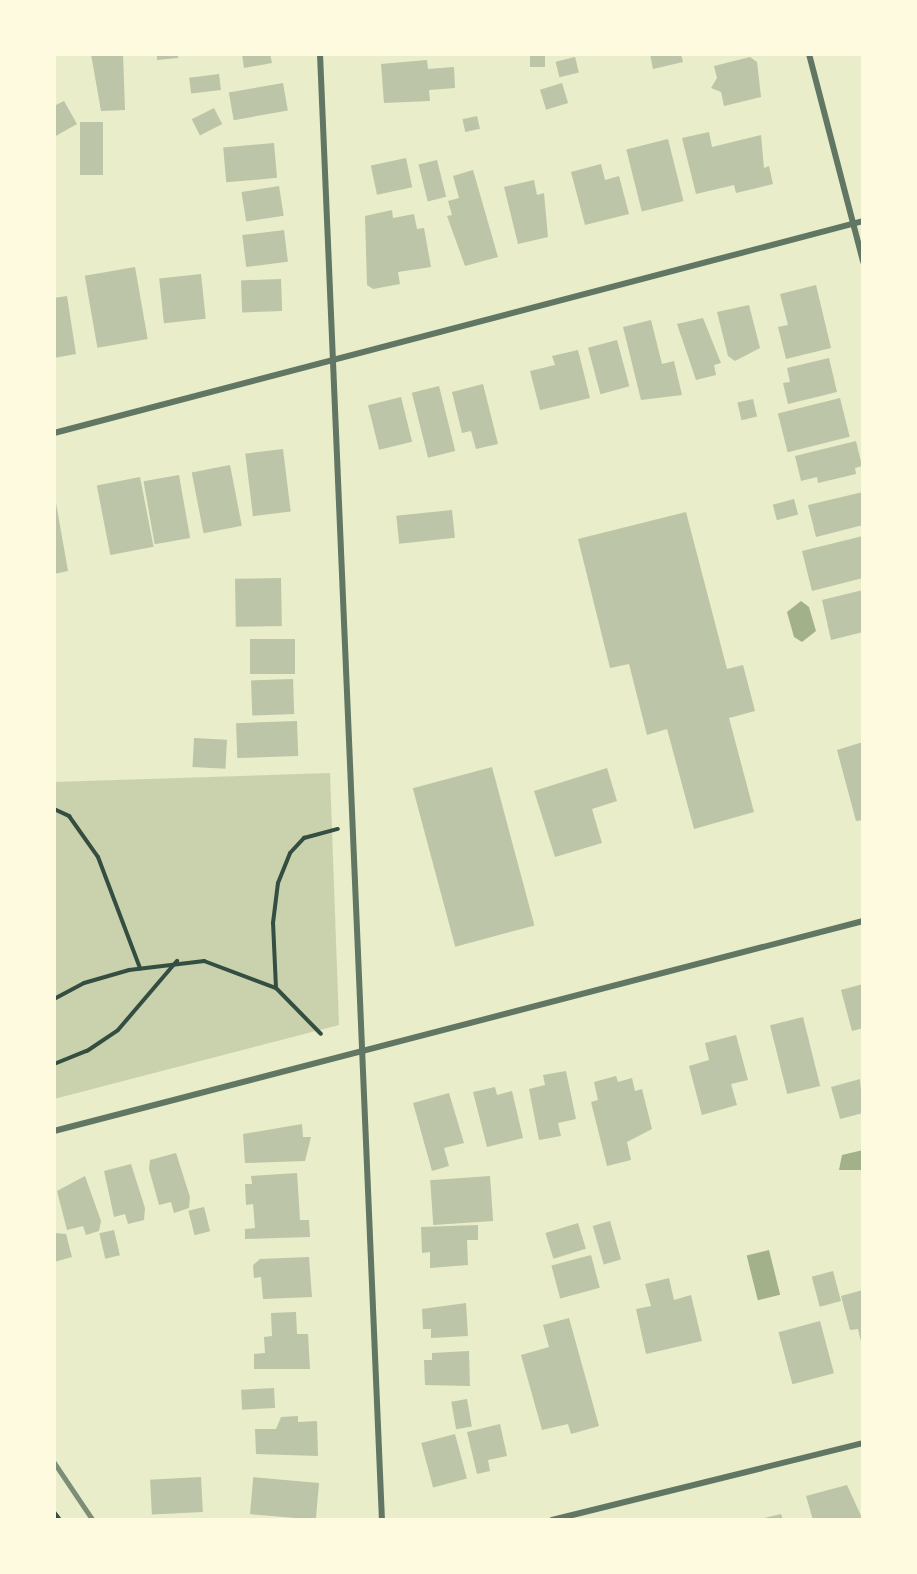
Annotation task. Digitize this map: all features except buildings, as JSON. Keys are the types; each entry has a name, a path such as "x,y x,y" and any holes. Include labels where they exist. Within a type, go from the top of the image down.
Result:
{"street":[{"path":"320,54 335,358 358,1049 382,1520"},
{"path":"809,54 863,262"},
{"path":"54,433 863,221"},
{"path":"54,1131 358,1049 863,921"},
{"path":"552,1520 863,1443"}],"path":[{"path":"54,809 69,816 98,857 140,968"},
{"path":"276,988 273,923 278,883 290,854 304,838 351,828"},
{"path":"54,1064 87,1051 118,1030 177,960"},
{"path":"54,999 84,983 140,968 177,960 204,961 276,988 321,1034"},
{"path":"54,1512 60,1520"}],"shaded area":[{"path":"801,601 809,607 816,631 802,642 794,637 787,612"},
{"path":"330,773 339,1025 54,1099 54,782"},
{"path":"863,1150 863,1170 839,1170 842,1155"},
{"path":"769,1250 780,1295 758,1300 747,1256"}],"railway":[{"path":"54,1462 93,1520"}]}
